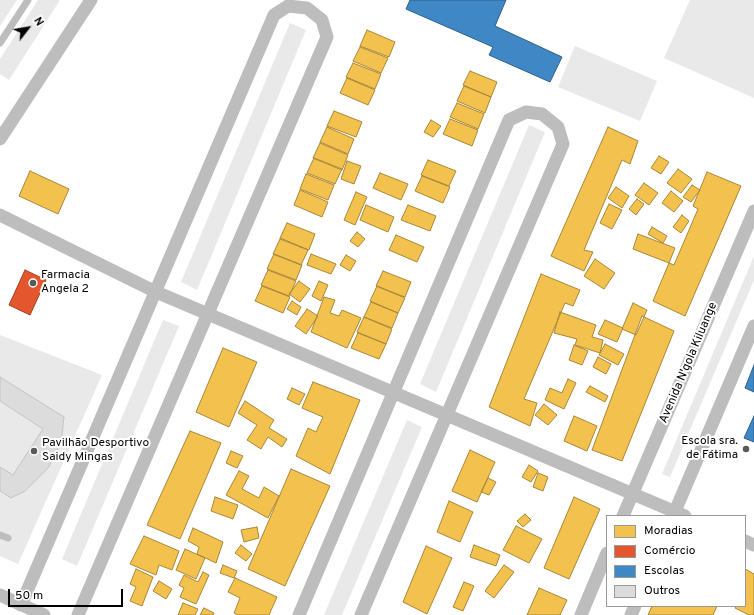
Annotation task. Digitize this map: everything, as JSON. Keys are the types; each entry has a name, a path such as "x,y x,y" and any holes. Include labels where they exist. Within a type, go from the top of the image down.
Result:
{"street":[{"path":"0,139 92,0"},
{"path":"22,605 274,15 288,6 307,8 322,20 327,37 209,315 78,615"},
{"path":"299,615 509,120 526,112 542,114 558,127 563,144 361,615"},
{"name":"Avenida N'gola Kiluange","path":"623,515 754,210"},
{"path":"0,215 156,292 633,494 678,515 754,326"},
{"path":"581,615 606,555"},
{"path":"0,595 44,615"}],"lane":[{"path":"0,43 28,0"},
{"path":"0,535 8,538"}],"shaded area":[{"path":"0,0 17,0 0,26"},
{"path":"38,0 60,0 9,80 0,74 0,59"},
{"path":"690,0 754,0 754,98 664,58"},
{"path":"290,23 306,30 197,290 181,282"},
{"path":"575,46 657,81 640,121 558,87"},
{"path":"529,125 545,132 436,392 420,384"},
{"path":"754,256 754,280 670,477 662,474"},
{"path":"163,320 179,326 77,566 62,559"},
{"name":"Pavilhão Desportivo Saidy Mingas","path":"0,335 102,375 18,564 0,556"},
{"path":"407,420 422,427 342,615 324,615"}],"building: Moradias":[{"path":"367,30 395,42 389,57 360,46"},
{"path":"360,47 388,58 381,73 353,61"},
{"path":"353,63 381,74 375,89 346,77"},
{"path":"470,71 497,82 491,97 463,85"},
{"path":"347,78 375,90 368,105 340,93"},
{"path":"464,86 491,97 485,113 457,101"},
{"path":"457,103 484,114 478,129 450,117"},
{"path":"334,111 362,122 356,137 327,126"},
{"path":"450,119 478,130 472,146 443,134"},
{"path":"431,120 441,126 433,137 424,132"},
{"path":"327,127 354,139 348,154 320,142"},
{"path":"608,127 638,141 630,164 622,160 584,250 593,252 584,271 551,256"},
{"path":"320,143 348,155 342,170 313,158"},
{"path":"659,156 669,162 661,174 651,168"},
{"path":"314,158 342,169 335,184 307,173"},
{"path":"428,160 456,171 449,186 421,175"},
{"path":"347,161 361,166 354,184 341,179"},
{"path":"678,169 692,179 681,193 667,183"},
{"path":"30,171 69,189 58,214 19,196"},
{"path":"707,172 741,186 685,316 653,301 669,263 674,265 698,209 693,206"},
{"path":"380,173 408,184 401,200 373,188"},
{"path":"306,174 334,185 328,200 300,189"},
{"path":"422,176 450,187 443,203 415,191"},
{"path":"644,183 658,193 649,205 635,195"},
{"path":"692,185 700,190 691,202 683,197"},
{"path":"616,187 629,196 622,208 608,198"},
{"path":"300,190 328,202 322,217 294,205"},
{"path":"671,191 683,201 674,212 662,203"},
{"path":"356,192 367,197 355,225 344,220"},
{"path":"637,199 644,204 636,215 629,209"},
{"path":"609,204 622,210 612,229 600,223"},
{"path":"366,205 394,217 388,232 360,220"},
{"path":"408,205 436,216 430,231 401,220"},
{"path":"682,215 689,221 681,233 673,227"},
{"path":"287,223 315,234 309,250 280,238"},
{"path":"652,227 667,236 663,243 648,234"},
{"path":"357,232 365,239 358,247 350,241"},
{"path":"638,234 675,248 669,263 633,249"},
{"path":"396,235 424,247 417,262 389,250"},
{"path":"280,239 308,250 301,265 273,254"},
{"path":"274,254 302,265 296,280 267,269"},
{"path":"311,254 336,264 331,274 307,265"},
{"path":"346,255 356,261 350,271 340,265"},
{"path":"595,259 615,273 604,289 584,276"},
{"path":"268,270 296,281 289,296 261,285"},
{"path":"383,271 411,282 405,297 376,286"},
{"path":"541,274 580,290 573,306 565,303 524,399 537,403 530,426 489,407"},
{"path":"299,281 310,289 300,302 289,294"},
{"path":"319,281 328,285 321,301 312,296"},
{"path":"262,286 290,297 283,313 255,301"},
{"path":"377,286 405,298 398,313 370,301"},
{"path":"324,297 335,300 330,313 339,316 342,310 361,318 347,348 311,332"},
{"path":"292,301 301,307 297,315 287,309"},
{"path":"371,302 398,313 392,328 364,317"},
{"path":"633,303 647,310 636,335 622,329"},
{"path":"307,309 318,316 306,334 295,326"},
{"path":"560,312 596,325 592,337 603,340 600,353 575,345 577,339 554,333"},
{"path":"642,316 674,331 622,461 592,450"},
{"path":"364,317 392,329 386,344 357,332"},
{"path":"605,320 623,328 617,342 598,334"},
{"path":"358,333 386,344 379,359 351,348"},
{"path":"605,344 624,354 618,365 599,355"},
{"path":"574,345 588,351 582,365 569,360"},
{"path":"223,348 257,362 229,427 196,412"},
{"path":"598,357 611,364 606,374 593,367"},
{"path":"568,379 576,383 564,409 545,400 550,388 562,393"},
{"path":"313,382 360,400 330,474 296,456 308,428 316,432 323,417 302,408"},
{"path":"590,386 608,396 605,402 586,392"},
{"path":"292,388 305,394 299,405 287,399"},
{"path":"245,401 274,420 269,428 287,439 282,447 268,437 261,449 247,440 257,425 238,413"},
{"path":"544,404 557,415 548,425 535,415"},
{"path":"574,416 597,426 587,451 564,441"},
{"path":"190,431 221,443 180,539 147,525"},
{"path":"470,450 495,462 477,502 452,491"},
{"path":"231,451 243,456 237,468 226,463"},
{"path":"529,465 538,471 531,482 522,477"},
{"path":"291,469 330,486 285,586 248,569"},
{"path":"239,471 249,476 242,489 259,498 264,487 279,496 268,518 226,495"},
{"path":"538,473 548,477 543,491 533,487"},
{"path":"488,478 496,482 489,495 481,492"},
{"path":"215,497 238,505 233,519 211,511"},
{"path":"574,497 600,509 569,579 544,568"},
{"path":"449,501 473,512 460,542 437,532"},
{"path":"525,514 531,520 523,527 517,521"},
{"path":"516,526 542,539 529,563 503,550"},
{"path":"257,527 259,538 244,542 241,530"},
{"path":"193,528 223,542 216,563 197,554 199,547 188,541"},
{"path":"144,536 179,551 172,570 159,565 156,575 130,564"},
{"path":"241,545 252,554 246,561 235,553"},
{"path":"474,545 500,555 496,566 470,557"},
{"path":"426,546 452,558 427,614 403,602"},
{"path":"185,549 205,558 196,579 176,570"},
{"path":"223,565 237,571 234,578 220,573"},
{"path":"504,565 514,572 494,598 485,591"},
{"path":"136,569 153,577 142,606 130,601 136,587 130,584"},
{"path":"746,570 754,574 754,615 749,615 735,608 746,607"},
{"path":"203,572 209,575 196,604 180,597 184,588 179,585 184,575 198,582"},
{"path":"235,578 277,597 269,615 238,615 234,613 240,598 228,592"},
{"path":"159,581 172,589 166,599 153,591"},
{"path":"464,582 474,586 463,611 453,607"},
{"path":"539,588 567,600 560,615 527,615"},
{"path":"183,603 198,609 195,615 178,615"},
{"path":"652,607 717,607 713,615 648,615"},
{"path":"204,608 214,613 213,615 200,615"}],"building: Comércio":[{"path":"25,270 46,280 30,315 9,305"}],"building: Escolas":[{"path":"410,0 506,0 495,26 562,57 550,82 489,55 493,47 406,9"},
{"path":"754,365 754,392 745,388"},
{"path":"754,416 754,442 744,438"}],"building: Outros":[{"path":"0,377 64,417 62,435 57,451 48,468 25,491 11,498 0,491 0,467 13,475 43,429 0,401"}],"place":[{"name":"Farmacia Angela 2","path":"33,283"},
{"name":"Escola sra. de Fátima","path":"746,449"},
{"name":"Pavilhão Desportivo Saidy Mingas","path":"34,451"}]}
